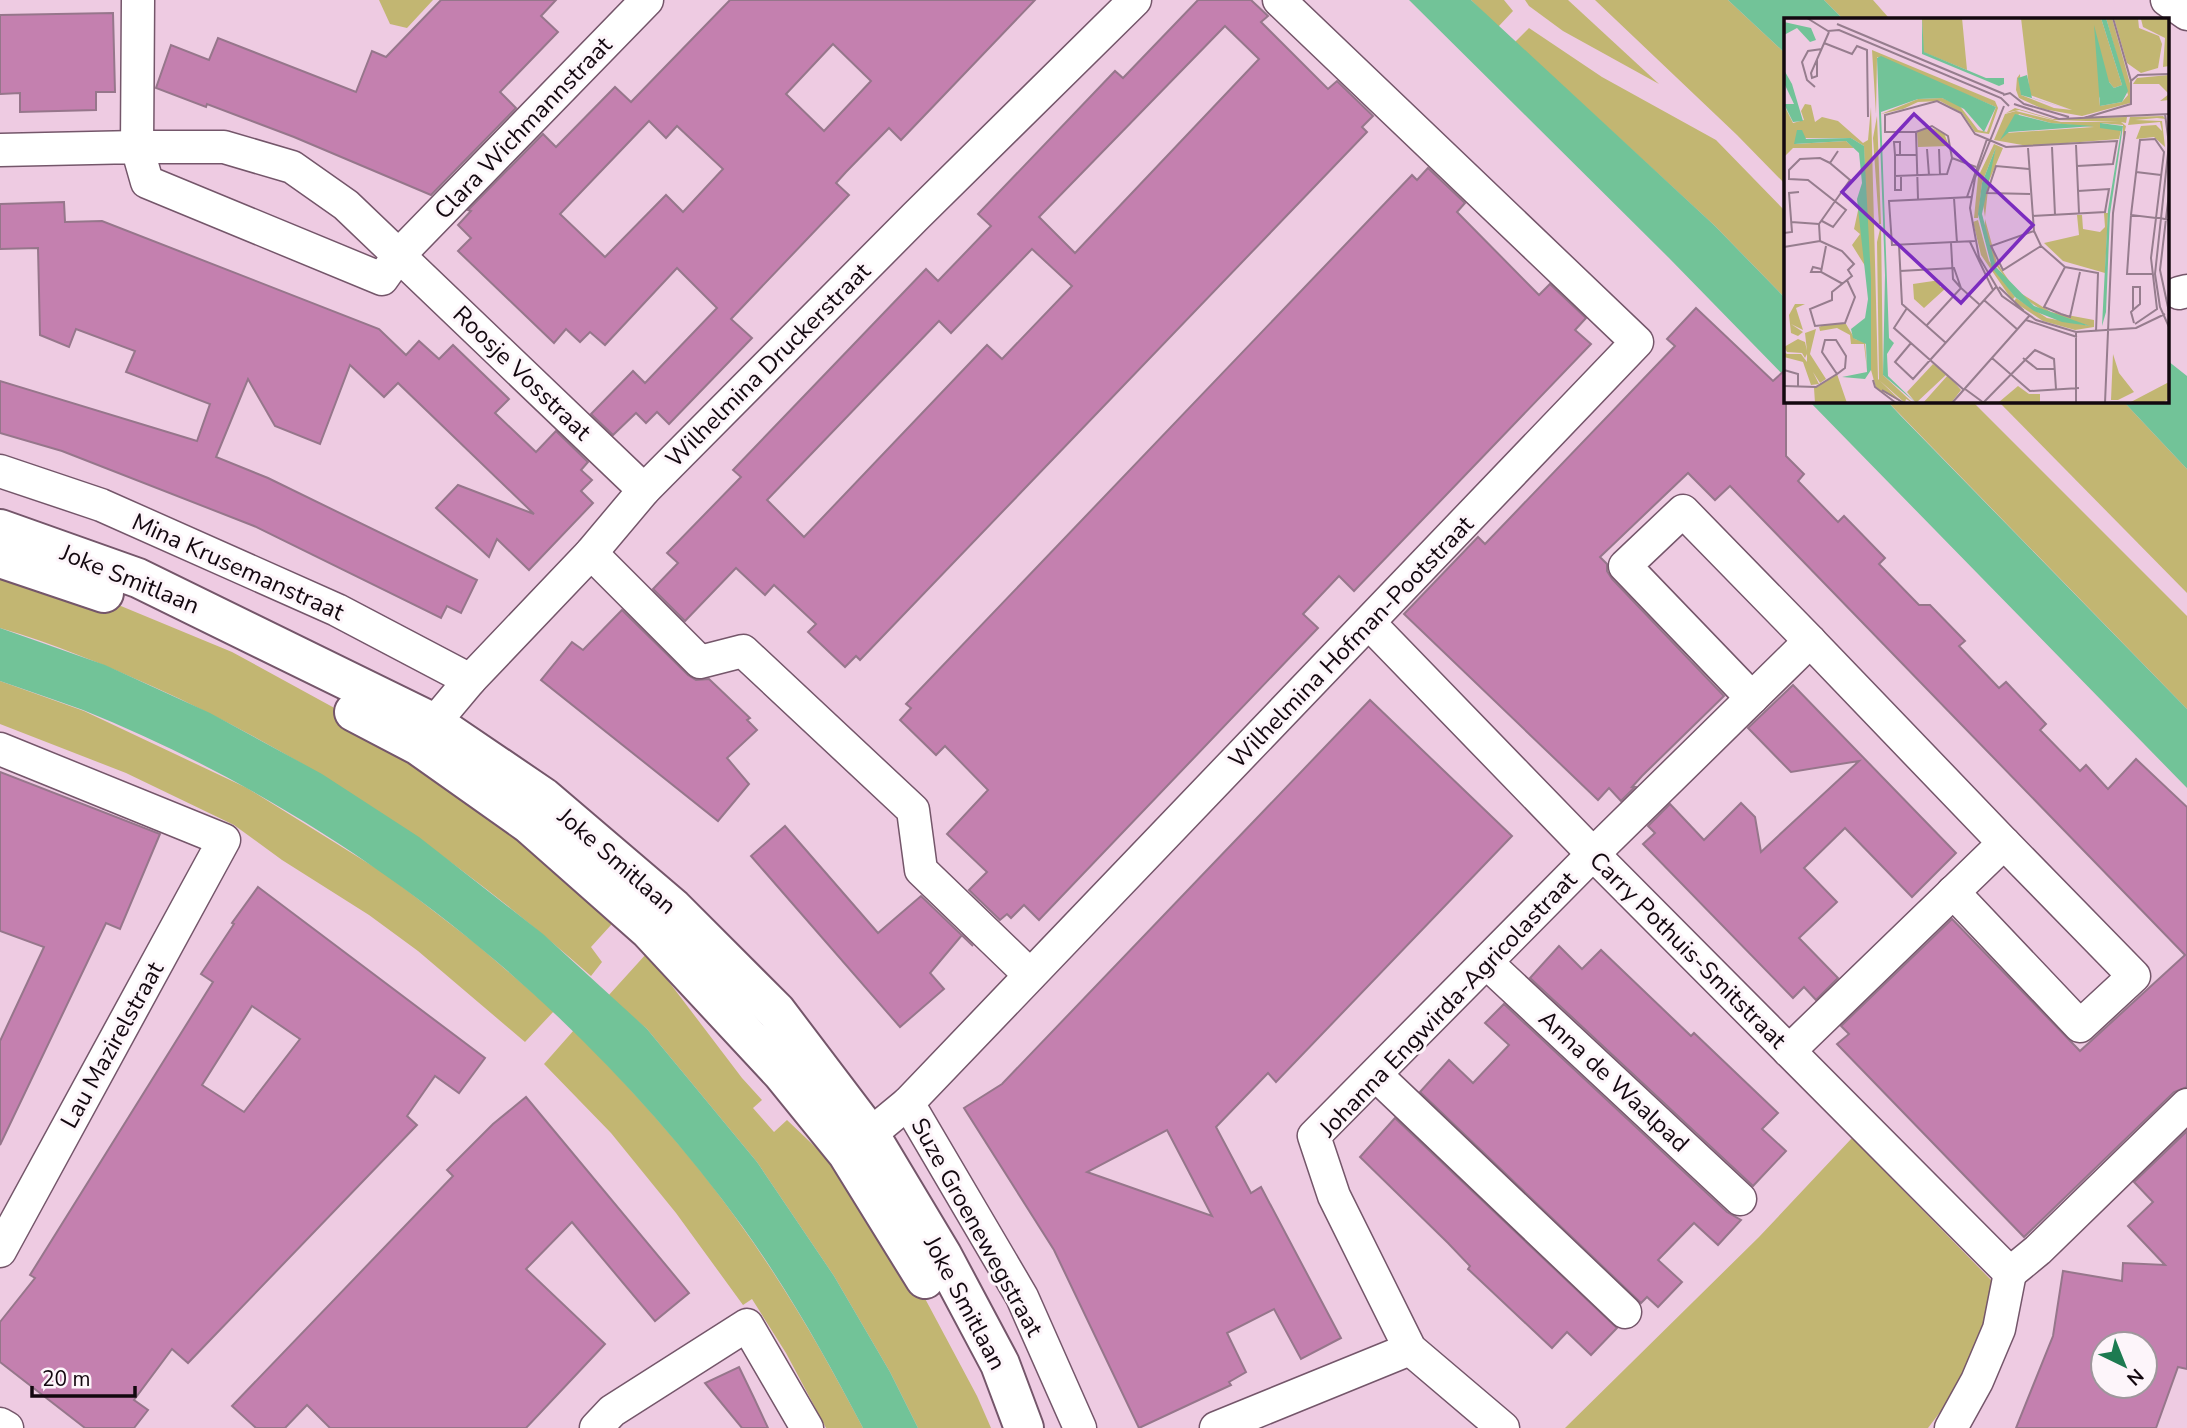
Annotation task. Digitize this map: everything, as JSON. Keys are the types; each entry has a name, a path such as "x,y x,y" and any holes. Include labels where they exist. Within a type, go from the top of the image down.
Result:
{"street":[{"path":"138,0 138,147 147,182 382,279 399,255"},
{"name":"Clara Wichmannstraat","path":"399,255 546,107 647,0"},
{"name":"Wilhelmina Druckerstraat","path":"427,735 470,680 592,553 644,490 1135,0"},
{"name":"Wilhelmina Hofman-Pootstraat","path":"859,1144 908,1102 1370,624 1637,342 1279,0"},
{"path":"2167,0 2187,14"},
{"name":"Roosje Vosstraat","path":"0,150 223,147 292,167 346,205 644,490"},
{"name":"Mina Krusemanstraat","path":"0,471 101,505 337,610 470,680"},
{"path":"1752,698 1625,566 1683,510 2134,976 2080,1026 1953,892"},
{"name":"Joke Smitlaan","path":"0,529 138,578 427,735 529,824 649,930 782,1073 859,1144 942,1255 993,1352 1024,1428"},
{"path":"592,553 700,662 743,651 913,810 921,870 1030,975"},
{"name":"Joke Smitlaan","path":"0,558 131,603 427,735"},
{"name":"Carry Pothuis-Smitstraat","path":"1370,624 1593,854 2010,1273"},
{"name":"Johanna Engwirda-Agricolastraat","path":"1503,1428 1410,1349 1334,1196 1314,1136 1593,854 1810,641"},
{"name":"Lau Mazirelstraat","path":"0,749 224,839 0,1251"},
{"path":"1789,1051 2004,843"},
{"name":"Anna de Waalpad","path":"1487,963 1740,1199"},
{"path":"1376,1075 1625,1312"},
{"name":"Suze Groenewegstraat","path":"908,1102 1022,1297 1080,1428"},
{"path":"1951,1428 1977,1381 1999,1329 2010,1273 2038,1251 2187,1105"},
{"name":"Joke Smitlaan","path":"859,1144 920,1271 979,1380 1000,1428"},
{"path":"596,1428 612,1412 747,1325 807,1428"},
{"path":"1216,1428 1410,1349"},
{"path":"0,1423 7,1428"}],"shaded area":[{"path":"379,0 433,0 407,28 390,24"},
{"path":"1409,0 1471,0 1715,226 1784,297 1784,376"},
{"path":"1471,0 1504,0 1513,11 1498,27"},
{"path":"1525,0 1568,0 1659,84 1563,31 1529,6"},
{"path":"1595,0 1728,0 1784,52 1784,183"},
{"path":"1728,0 1824,0 1842,18 1784,18 1784,52"},
{"path":"1824,0 1873,0 1888,17 1886,18 1842,18"},
{"path":"1529,28 1602,77 1716,140 1784,210 1784,297 1715,226 1515,42"},
{"path":"2170,363 2187,376 2187,469 2124,402 2170,402"},
{"path":"1810,402 1888,402 2187,709 2187,788"},
{"path":"1888,402 1973,402 2187,616 2187,709"},
{"path":"1999,402 2124,402 2187,469 2187,593"},
{"path":"0,561 46,575 232,652 382,734 621,914 591,947 602,962 591,976 489,891 436,852 383,815 272,747 154,687 59,647 0,628"},
{"path":"0,628 105,665 210,713 322,774 419,837 543,934 647,1029 757,1162 834,1276 890,1372 918,1428 863,1428 806,1325 742,1226 677,1143 606,1064 530,991 448,922 363,860 273,803 179,753 83,710 0,681"},
{"path":"0,681 84,711 247,788 387,875 475,943 554,1011 525,1042 418,951 234,825 126,773 0,724"},
{"path":"647,953 742,1078 762,1100 753,1108 774,1132 787,1120 852,1182 921,1291 991,1428 918,1428 890,1372 834,1276 757,1162 647,1029 608,996"},
{"path":"574,1030 663,1126 724,1202 791,1301 863,1428 826,1428 786,1353 752,1299 743,1305 676,1213 611,1133 544,1064"},
{"path":"1852,1138 1994,1283 1985,1321 1966,1378 1928,1428 1565,1428 1759,1237"}],"building":[{"path":"441,0 556,0 541,16 558,32 500,92 516,108 431,195 294,137 156,88 171,45 209,60 218,38 356,92 372,51 386,57"},
{"path":"730,0 1035,0 901,140 889,128 836,183 849,195 731,319 752,338 669,424 657,412 646,423 636,413 613,435 591,414 633,371 645,383 717,308 677,268 605,345 590,332 580,342 566,329 554,343 458,251 471,238 458,225 471,211 468,210 543,134 556,147 615,87 631,102","holes":["833,44 871,81 824,131 786,94","649,121 666,138 677,126 723,169 683,212 666,195 605,257 560,214"]},
{"path":"1198,0 1251,0 1268,16 1261,22 1328,89 1337,81 1373,116 1362,127 1367,132 860,660 856,656 845,667 808,632 816,624 774,585 765,595 736,568 685,621 653,589 678,563 667,553 741,477 733,470 926,269 938,281 991,226 978,214 1115,71 1123,78","holes":["1225,26 1259,59 1075,253 1039,217","1032,249 1072,286 1002,359 987,345 804,537 767,500 939,321 951,333"]},
{"path":"113,13 115,92 96,92 96,110 20,112 20,93 0,94 0,15"},
{"path":"1428,168 1465,203 1457,212 1539,295 1550,284 1586,318 1575,330 1591,344 1354,591 1339,576 1303,614 1318,628 1039,920 1024,905 1011,918 1007,914 1000,920 969,890 987,872 947,834 988,790 945,746 936,755 900,720 911,708 906,704 1412,175 1417,180"},
{"path":"64,202 65,222 102,221 379,329 406,355 419,341 439,359 453,345 509,399 495,413 536,452 556,431 588,462 581,470 592,480 581,491 593,503 529,570 497,539 489,557 436,508 458,485 534,514 398,383 384,397 350,365 320,444 275,426 248,379 216,457 268,478 477,580 461,613 447,606 441,618 254,526 62,451 0,433 0,381 197,441 210,404 126,372 135,351 76,329 69,347 40,335 38,248 0,249 0,204"},
{"path":"1696,308 1773,381 1784,371 1786,456 1804,474 1798,481 1838,522 1844,516 1885,558 1879,564 1919,605 1930,605 1965,641 1959,646 1999,688 2006,682 2046,724 2040,730 2080,771 2086,765 2108,789 2136,759 2187,807 2187,1087 2174,1092 2024,1237 1837,1044 1849,1034 1841,1026 1952,919 2080,1051 2185,955 1730,486 1715,500 1688,473 1600,557 1607,564 1607,571 1612,579 1724,696 1642,776 1621,801 1609,788 1598,800 1404,614 1478,537 1485,544 1675,346 1667,339"},
{"path":"622,610 688,675 696,680 709,679 750,718 747,720 757,730 727,758 749,784 718,821 541,680 572,642 583,650"},
{"path":"1793,685 1956,853 1912,897 1845,828 1804,868 1837,902 1799,938 1838,978 1816,1000 1804,987 1793,998 1643,844 1655,833 1648,826 1670,804 1704,840 1741,803 1755,817 1761,852 1859,761 1791,772 1748,728"},
{"path":"1370,700 1512,836 1276,1082 1268,1073 1216,1127 1251,1193 1261,1187 1341,1338 1301,1359 1274,1309 1227,1333 1246,1372 1229,1382 1231,1385 1139,1428 1054,1250 964,1108 1002,1084","holes":["1167,1130 1212,1216 1087,1172"]},
{"path":"0,772 160,834 120,929 106,923 0,1145 0,1041 44,947 0,931"},
{"path":"785,826 878,933 921,896 962,935 930,973 944,989 900,1027 751,856"},
{"path":"258,887 485,1058 459,1093 435,1076 407,1116 417,1125 188,1363 172,1349 134,1400 148,1410 134,1428 85,1428 0,1362 0,1322 35,1278 30,1275 213,982 201,974 234,924 232,923","holes":["252,1006 300,1039 244,1112 202,1085"]},
{"path":"1559,946 1582,969 1601,950 1691,1036 1694,1033 1778,1113 1762,1129 1786,1151 1753,1186 1530,978"},
{"path":"1504,1004 1727,1212 1741,1220 1718,1245 1694,1223 1658,1260 1682,1282 1658,1307 1647,1297 1641,1303 1420,1092 1449,1060 1473,1083 1509,1045 1485,1023"},
{"path":"526,1097 689,1293 655,1321 572,1222 526,1269 605,1344 526,1428 330,1428 307,1405 285,1428 256,1428 232,1406 453,1176 447,1170 493,1124"},
{"path":"1395,1118 1617,1328 1591,1355 1567,1332 1552,1348 1468,1269 1470,1266 1448,1243 1360,1157"},
{"path":"2187,1131 2187,1369 2178,1367 2156,1428 2016,1428 2053,1336 2063,1271 2122,1281 2123,1263 2165,1265 2128,1226 2153,1202 2134,1182"},
{"path":"739,1367 768,1428 742,1428 705,1383"}]}
